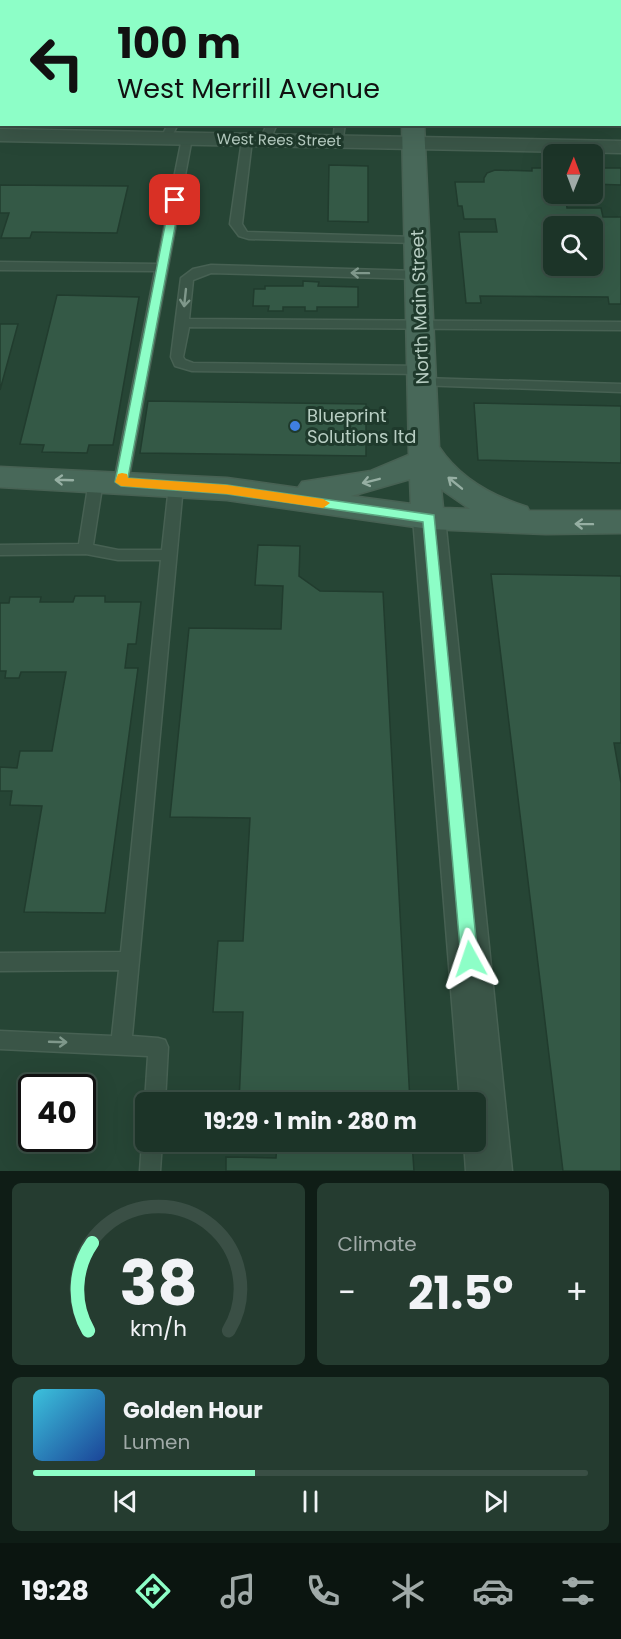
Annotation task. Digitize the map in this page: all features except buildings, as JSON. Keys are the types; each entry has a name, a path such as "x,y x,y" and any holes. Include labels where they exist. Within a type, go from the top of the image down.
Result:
{"main road":[{"name":"North Main Street","path":"413,134 426,500 429,518"},
{"path":"0,477 227,489 339,488 402,473 425,453 441,472 479,500 502,511 546,523"},
{"path":"227,489 429,518 546,523 621,522"}],"street":[{"name":"West Rees Street","path":"0,135 413,134 621,147"},
{"name":"North Main Street","path":"429,518 489,1171"}],"lane":[{"path":"86,549 87,528 109,481 162,268 175,133"},
{"path":"261,135 236,224 243,234 417,240"},
{"path":"0,266 162,268"},
{"path":"418,274 210,269 197,272 187,278 177,357 180,363 192,367 621,387"},
{"path":"183,323 621,326"},
{"path":"121,1045 176,486"},
{"path":"0,550 86,549 118,555 170,555"},
{"path":"0,962 129,960"},
{"path":"0,1040 159,1047 156,1092"},
{"path":"150,1171 151,1152"}],"slow traffic":[{"path":"122,477 121,482 227,489 323,503"}],"place":[{"name":"Blueprint Solutions ltd","path":"295,426"}],"route":[{"path":"175,200 121,482 227,489 429,518 470,959"}]}
